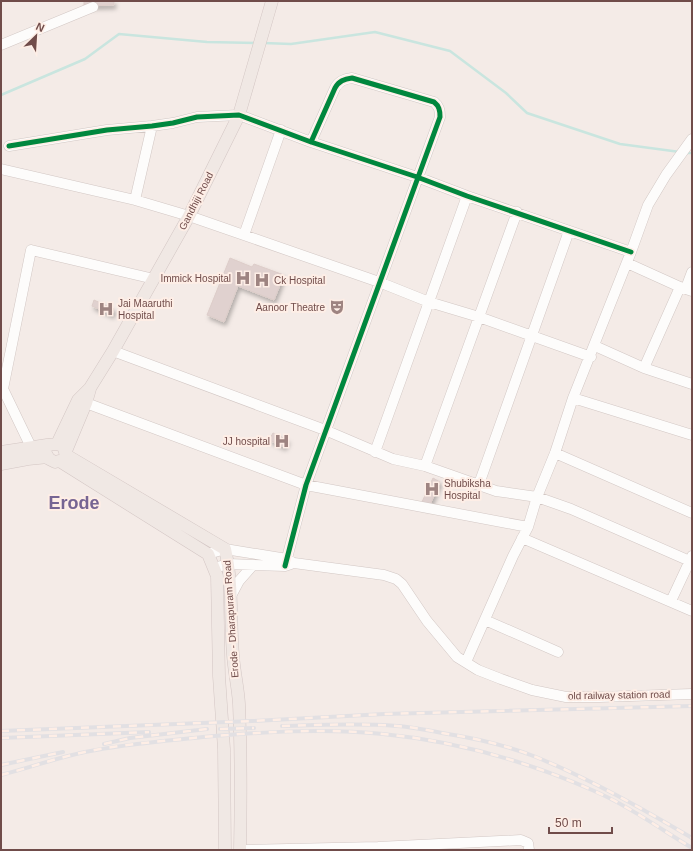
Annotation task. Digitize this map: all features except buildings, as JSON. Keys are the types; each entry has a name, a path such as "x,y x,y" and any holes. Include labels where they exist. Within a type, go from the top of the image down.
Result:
{"main road":[{"name":"Gandhiji Road","path":"58,452 78,400 90,388 154,279 189,216 240,111 270,6"},
{"name":"Gandhiji Road","path":"58,452 86,403 90,388"},
{"path":"1,452 32,446 58,452 208,554"},
{"path":"1,464 58,452"},
{"name":"Erode - Dharapuram Road","path":"58,452 160,509 225,549 231,596 233,655 239,701 241,750 240,850"},
{"name":"Erode - Dharapuram Road","path":"208,554 217,576 219,676 224,749 225,850"}],"street":[{"path":"1,45 93,7"},
{"path":"289,563 306,485 440,117 438,106 434,102 352,78 342,80 335,88 311,142"},
{"path":"9,146 107,130 152,126 196,117 240,111 311,142 417,177 467,196 632,252"},
{"path":"135,200 152,126"},
{"path":"244,235 281,130"},
{"path":"466,662 513,556 528,527 537,497 573,398 591,357 632,252 648,205 666,175 692,139"},
{"path":"1,170 135,200 189,216 379,282 429,302 479,317 591,357"},
{"path":"375,452 467,196"},
{"path":"425,466 517,212"},
{"path":"479,484 533,336 569,231"},
{"path":"32,446 3,389 31,250 154,279"},
{"path":"627,263 686,289"},
{"path":"644,368 686,289 692,272"},
{"path":"595,346 644,368 692,384"},
{"path":"113,351 325,430 393,459 425,466 496,491 537,497 571,509 691,560 671,601"},
{"path":"573,398 692,436"},
{"path":"86,403 306,485 528,527"},
{"path":"554,453 692,513"},
{"path":"522,538 692,611"},
{"path":"208,554 225,549 289,563"},
{"path":"214,568 228,564 253,565 289,563"},
{"name":"old railway station road","path":"289,563 384,575 396,579 402,584 427,621 458,657 478,670 532,690 566,697 692,694"},
{"path":"231,596 239,581 253,565"},
{"path":"485,620 558,652"},
{"path":"240,850 378,848 521,840 528,842 529,850"}],"waterway":[{"path":"264,43 291,44 375,32 450,51 506,93 527,113 620,144 680,152"},
{"path":"1,95 85,59 119,34 207,42 257,43"},
{"path":"685,153 692,153"}],"railway":[{"path":"1,731 384,714 692,706"},
{"path":"282,726 354,724 403,726 502,745 536,757 596,784 692,838"},
{"path":"220,729 254,728"},
{"path":"104,744 130,738 207,729"},
{"path":"1,775 85,752 159,741 293,731 338,731 383,734 410,737 463,747 516,761 542,770 605,796 643,817 692,848"},
{"path":"1,738 149,732"},
{"path":"1,765 63,752"}],"cycle path":[{"path":"285,566 306,485 440,117 439,110 434,102 352,78 347,79 340,82 335,88 311,142"},
{"path":"9,146 107,130 173,123 197,117 239,115 311,142 417,177 467,196 631,252"}],"place":[{"name":"Immick Hospital","path":"243,278"},
{"name":"Ck Hospital","path":"262,280"},
{"name":"Aanoor Theatre","path":"337,307"},
{"name":"Jai Maaruthi Hospital","path":"106,309"},
{"name":"JJ hospital","path":"282,441"},
{"name":"Shubiksha Hospital","path":"432,489"}],"district":[{"name":"Erode","path":"74,503"}]}
